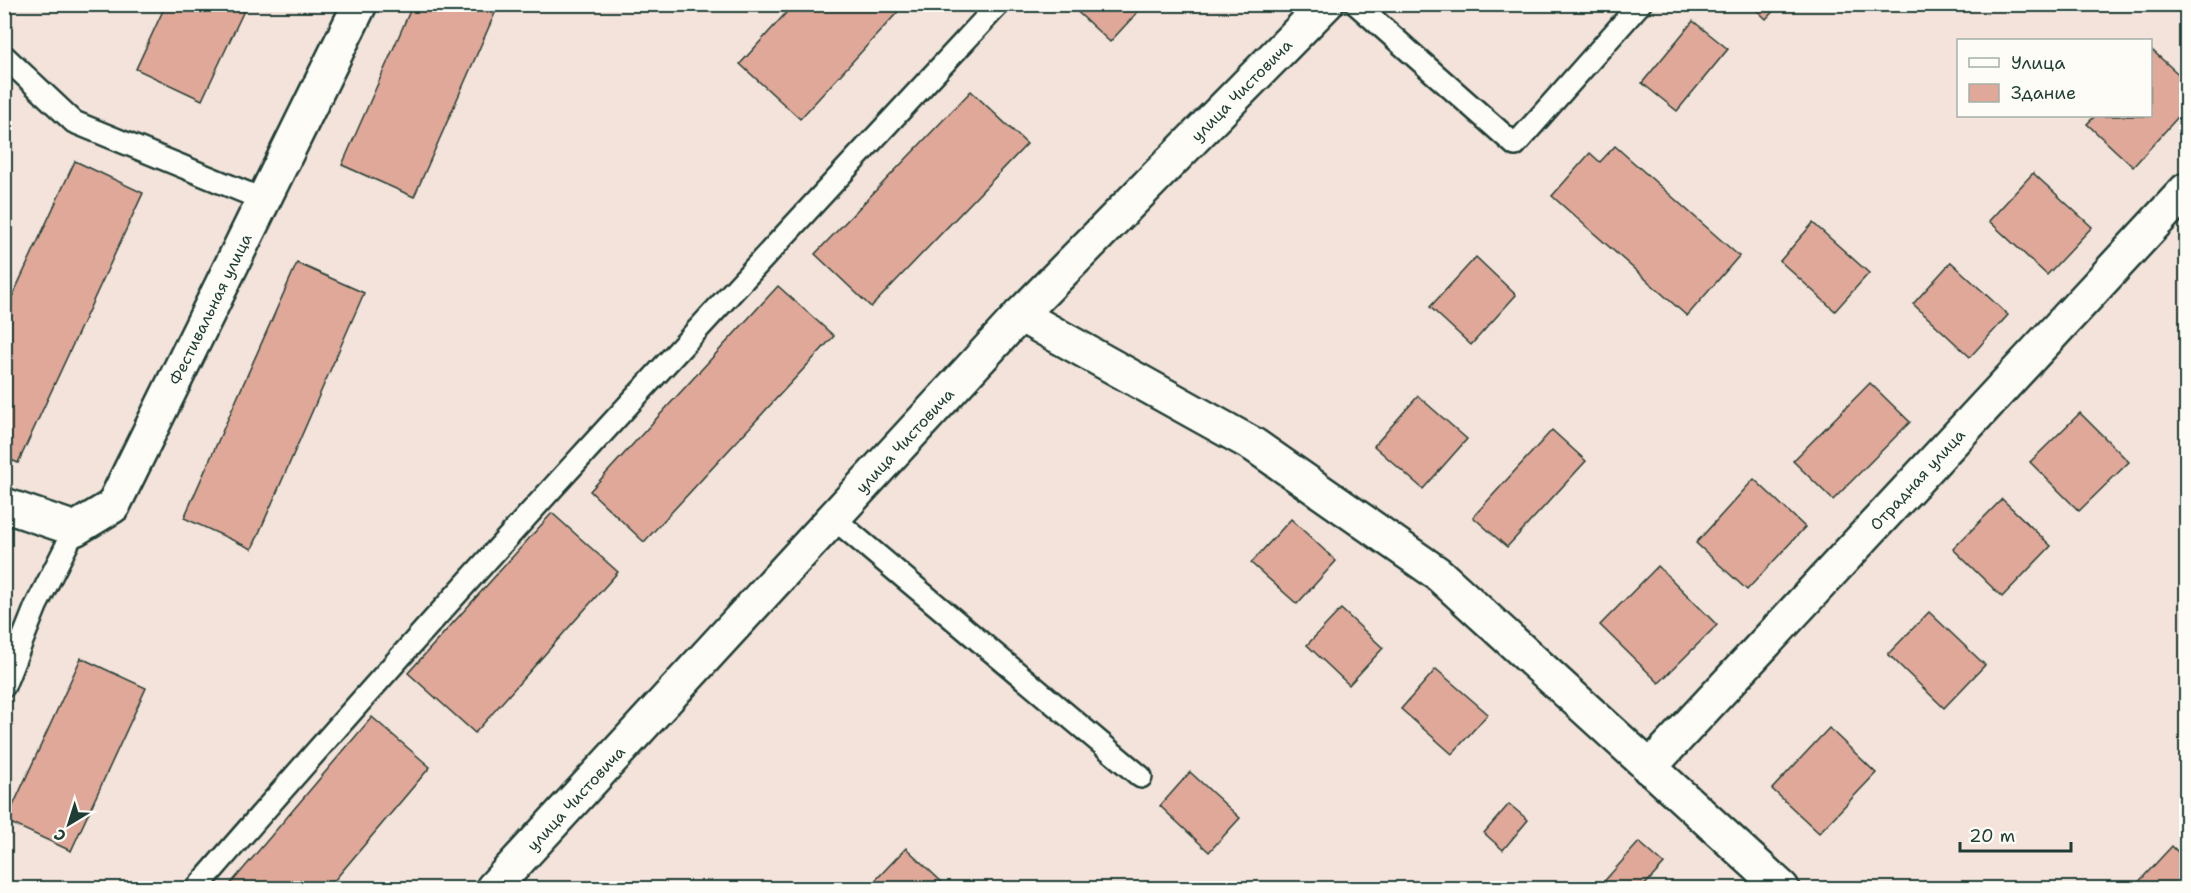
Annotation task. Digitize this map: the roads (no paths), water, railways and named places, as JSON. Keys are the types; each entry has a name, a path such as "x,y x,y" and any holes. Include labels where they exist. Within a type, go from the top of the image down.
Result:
{"street":[{"name":"Фестивальная улица","path":"75,529 113,506 360,4"},
{"name":"улица Чистовича","path":"493,888 1020,315 1326,4"},
{"name":"Отрадная улица","path":"1649,768 2187,189"},
{"path":"1020,315 1254,445 1437,573 1782,888"},
{"path":"4,505 75,529"}],"lane":[{"path":"197,888 370,688 999,4"},
{"path":"1356,4 1515,145 1640,4"},
{"path":"4,56 74,122 264,200"},
{"path":"832,517 1140,777"},
{"path":"4,686 36,606 75,529"}]}
